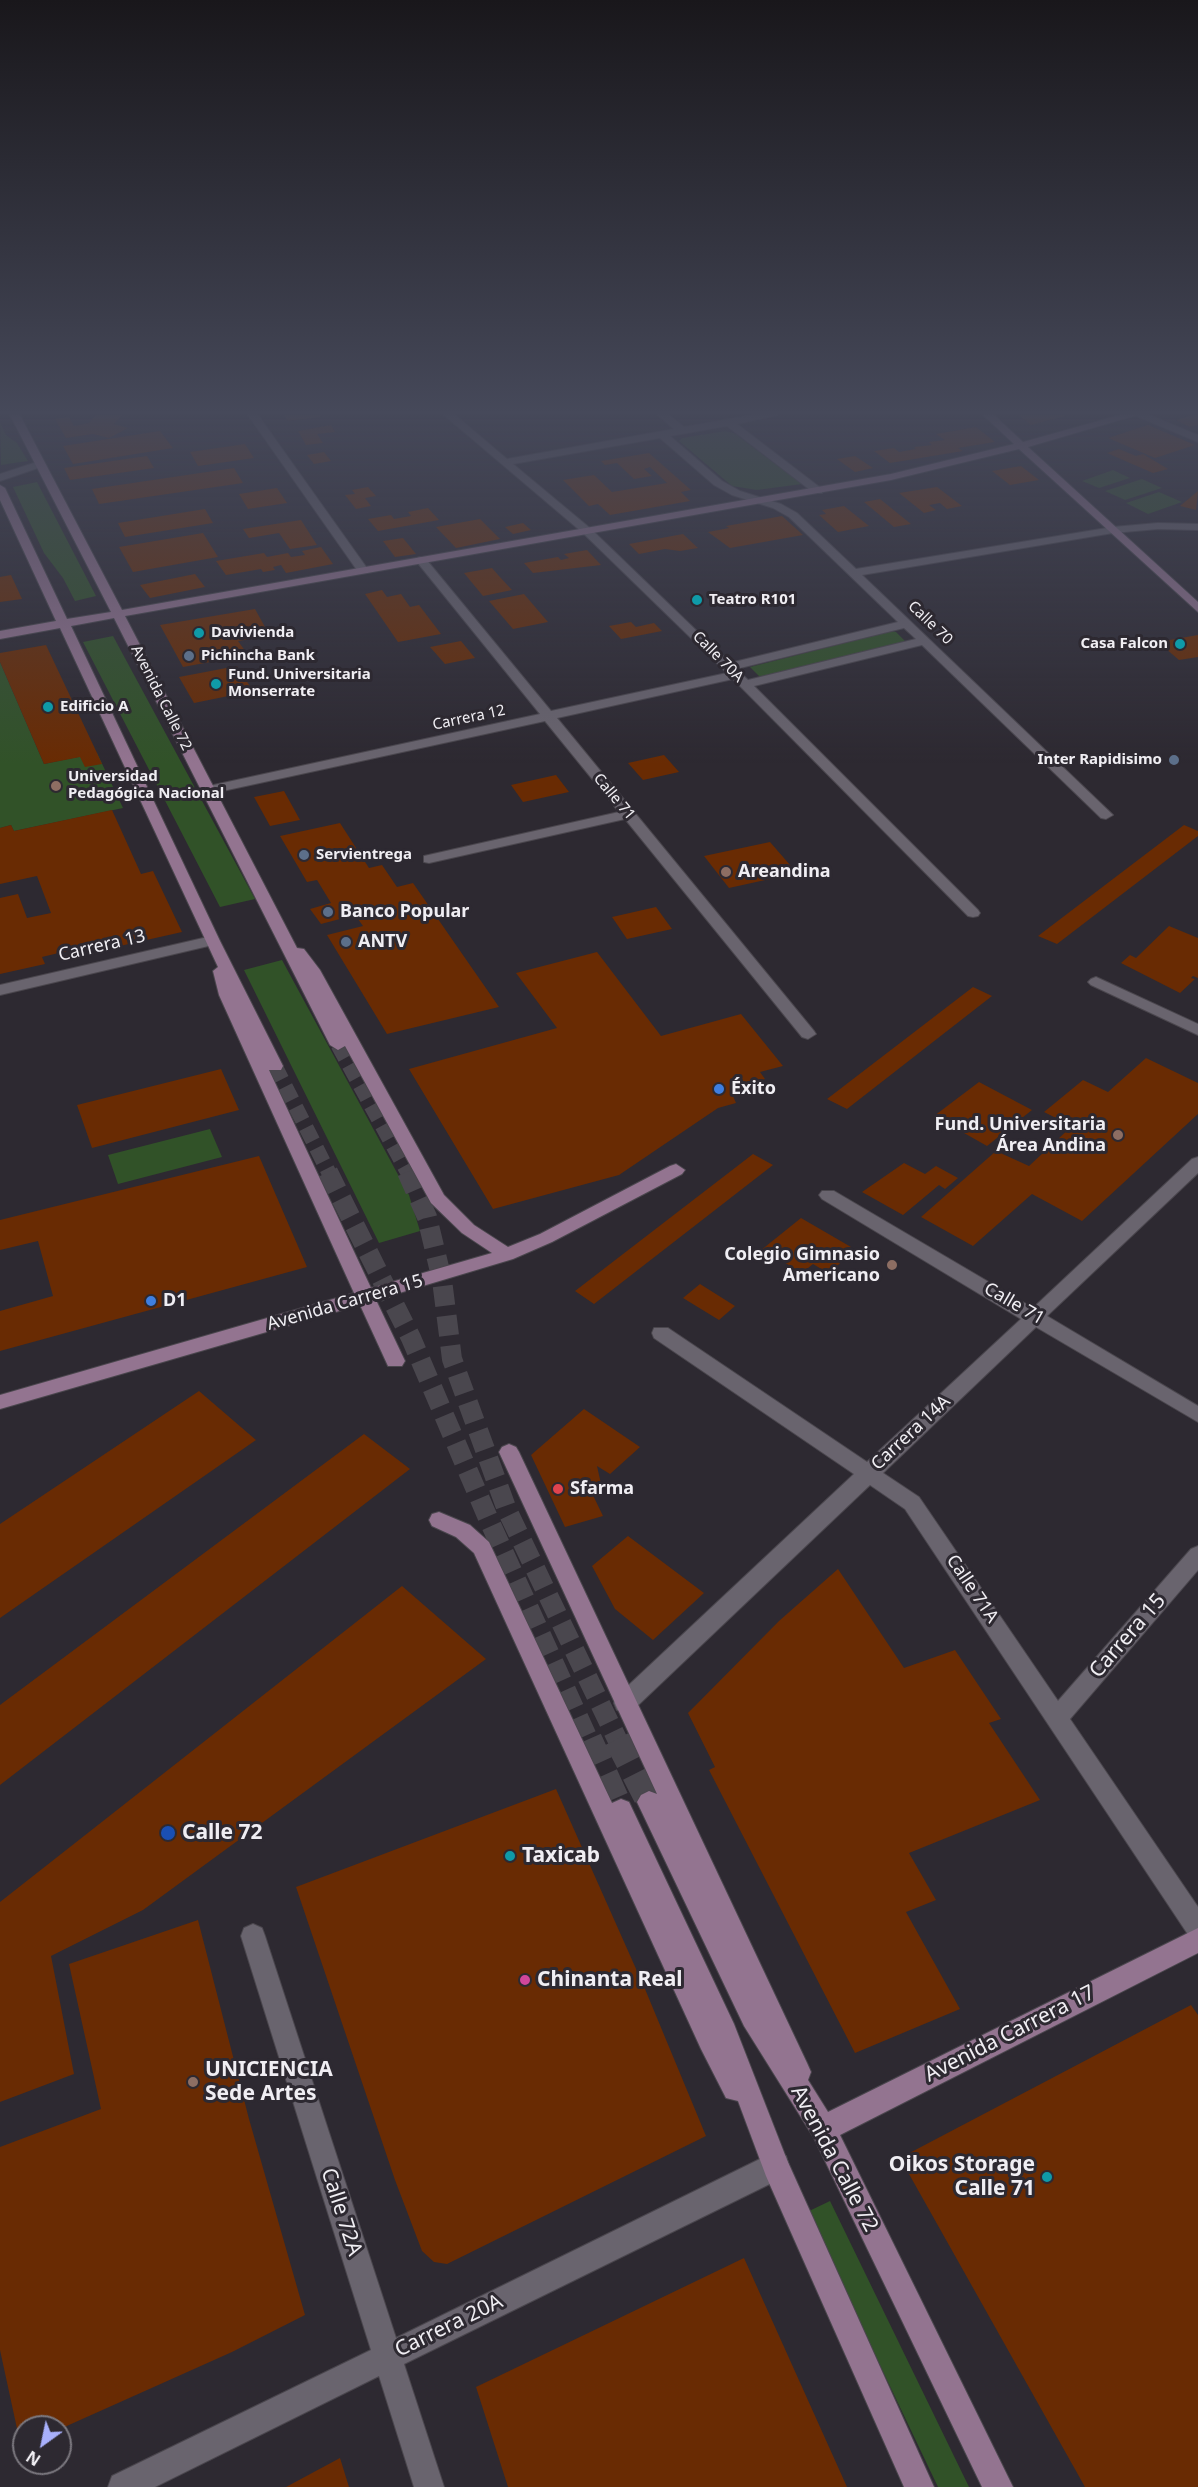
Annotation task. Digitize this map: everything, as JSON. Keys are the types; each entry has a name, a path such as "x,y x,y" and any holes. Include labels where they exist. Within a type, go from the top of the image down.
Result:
{"main road":[{"path":"20,531 212,941 275,1066"},
{"name":"Avenida Calle 72","path":"75,531 279,925 302,978 338,1045"},
{"path":"0,635 587,531"},
{"path":"1114,531 1198,608"},
{"path":"279,925 312,970 437,1199 468,1229 507,1254"},
{"path":"212,941 227,995 395,1361"},
{"name":"Avenida Carrera 15","path":"0,1402 367,1297 507,1254 546,1238 676,1170"},
{"path":"508,1452 765,1996 823,2128"},
{"path":"439,1520 463,1531 482,1548 710,2040 776,2166"},
{"name":"Avenida Calle 72","path":"649,1802 753,2017 823,2128 998,2487"},
{"path":"621,1810 725,2033 776,2166 919,2487"},
{"name":"Avenida Carrera 17","path":"823,2128 1198,1940"}],"street":[{"path":"335,531 363,571"},
{"name":"Calle 70A","path":"587,531 973,913"},
{"name":"Calle 70","path":"811,531 1106,815"},
{"path":"854,573 1107,531"},
{"name":"Calle 71","path":"421,560 808,1034"},
{"name":"Carrera 12","path":"736,676 906,624"},
{"name":"Carrera 12","path":"209,790 736,676 924,641"},
{"path":"429,859 628,814"},
{"name":"Carrera 13","path":"0,990 212,941"},
{"path":"1095,982 1198,1030"},
{"name":"Carrera 14A","path":"625,1703 1198,1162"},
{"name":"Calle 71","path":"828,1195 1198,1415"},
{"name":"Calle 71A","path":"661,1333 900,1492 922,1514 1198,1928"},
{"name":"Carrera 15","path":"1057,1718 1198,1555"},
{"name":"Calle 72A","path":"253,1936 429,2487"},
{"name":"Carrera 20A","path":"123,2487 776,2166"}],"green space":[{"path":"34,531 62,531 96,596 75,601 63,578 44,553"},
{"path":"892,631 906,642 760,677 750,667"},
{"path":"113,636 255,899 220,907 83,642"},
{"path":"0,662 44,764 97,753 123,808 14,831 11,825 0,828"},
{"path":"282,960 409,1195 420,1231 379,1243 244,970"},
{"path":"210,1129 222,1157 118,1184 108,1155"},
{"path":"830,2201 969,2487 938,2487 807,2212"}],"building":[{"path":"122,531 162,531 125,537"},
{"path":"244,531 308,531 317,545 290,549 279,533 249,538"},
{"path":"440,531 492,531 500,539 456,548"},
{"path":"510,531 526,531 513,534"},
{"path":"799,531 803,535 730,548 708,532"},
{"path":"203,533 218,557 133,572 119,547"},
{"path":"683,534 698,548 680,551 665,549 639,554 629,544"},
{"path":"403,538 416,554 395,557 383,541"},
{"path":"321,547 333,564 286,573 281,565 273,567 275,570 263,572 261,569 226,575 216,561 264,553 267,557 288,553 291,557 305,555 302,551"},
{"path":"587,550 601,565 533,573 524,563 558,557 561,560 569,558 564,554"},
{"path":"492,568 512,590 483,596 464,573"},
{"path":"195,574 205,587 150,598 140,585"},
{"path":"11,575 22,599 0,602 0,577"},
{"path":"382,590 387,597 401,594 410,607 419,605 441,634 398,642 365,594"},
{"path":"524,594 548,622 513,629 489,601"},
{"path":"255,609 270,636 238,641 248,655 183,667 160,625"},
{"path":"631,622 636,627 654,623 662,631 621,639 609,626"},
{"name":"Casa Falcon","path":"1198,635 1198,657 1179,660 1158,642"},
{"path":"461,641 475,658 445,664 430,647"},
{"name":"Edificio A","path":"46,645 102,764 85,767 80,757 44,764 0,662 0,653"},
{"name":"Fund. Universitaria Monserrate","path":"237,666 253,691 194,703 179,677"},
{"path":"664,755 679,772 643,780 628,763"},
{"path":"556,775 569,792 523,802 511,785"},
{"path":"284,791 300,820 270,826 254,797"},
{"path":"112,810 141,874 153,871 182,932 111,948 108,942 75,949 42,957 45,964 0,974 0,898 18,894 27,918 51,913 37,876 0,884 0,828 11,825 14,831"},
{"path":"340,823 369,868 382,865 397,887 413,883 499,1007 387,1034 327,935 363,926 355,915 321,924 310,909 331,903 317,880 307,882 280,836"},
{"path":"1184,825 1198,831 1198,836 1057,944 1038,936"},
{"path":"770,842 797,873 729,888 704,856"},
{"path":"656,907 672,929 627,939 612,917"},
{"path":"1169,926 1198,938 1198,978 1193,976 1191,978 1195,979 1180,993 1121,963 1130,955 1136,958"},
{"path":"597,952 661,1036 741,1014 783,1066 760,1072 765,1079 748,1084 752,1090 733,1096 736,1103 718,1108 619,1175 493,1209 409,1069 557,1028 516,973"},
{"path":"973,987 992,996 847,1109 827,1099"},
{"name":"Fund. Universitaria Área Andina","path":"1146,1058 1198,1083 1198,1114 1082,1221 1032,1194 973,1246 921,1217 996,1151 1029,1166 1072,1126 1044,1112 1083,1080 1108,1092"},
{"path":"221,1069 239,1110 92,1148 77,1105"},
{"path":"979,1082 1032,1110 987,1146 934,1116"},
{"path":"753,1154 773,1165 594,1304 575,1291"},
{"path":"259,1156 307,1267 0,1351 0,1311 53,1296 38,1241 0,1250 0,1220"},
{"path":"904,1163 925,1174 936,1166 958,1178 945,1189 939,1185 903,1215 862,1192"},
{"path":"801,1218 851,1247 843,1253 849,1256 828,1273 813,1264 802,1273 774,1256 767,1262 755,1255"},
{"path":"700,1284 735,1306 719,1320 683,1298"},
{"path":"199,1391 256,1440 0,1618 0,1524"},
{"path":"584,1409 640,1447 610,1474 597,1466 601,1484 589,1487 603,1516 565,1527 531,1455"},
{"path":"364,1434 410,1469 0,1785 0,1705"},
{"path":"628,1536 704,1593 653,1640 615,1609 592,1566"},
{"path":"838,1569 904,1668 955,1650 1001,1719 989,1723 1040,1800 909,1853 936,1900 906,1912 960,2009 855,2053 709,1770 715,1767 688,1713 779,1621"},
{"name":"Calle 72","path":"402,1586 486,1659 143,1910 51,1956 74,2074 0,2102 0,1902"},
{"path":"556,1789 645,1989 706,2136 447,2264 434,2262 422,2251 395,2180 296,1887"},
{"path":"198,1920 249,2119 305,2315 232,2352 72,2424 72,2415 14,2415 0,2350 0,2147 101,2109 69,1964"},
{"path":"1191,2005 1198,2015 1198,2487 1085,2487 900,2158"},
{"path":"744,2258 847,2487 508,2487 476,2387"},
{"path":"340,2458 349,2487 286,2487"}],"tunnel":[{"path":"338,1045 408,1173"},
{"path":"275,1066 329,1173"},
{"path":"328,1172 411,1338 488,1518 589,1741"},
{"path":"407,1172 427,1217 442,1280 452,1359 507,1510 618,1740"},
{"path":"589,1739 621,1810"},
{"path":"618,1740 649,1802"}],"place":[{"name":"Teatro R101","path":"697,600"},
{"name":"Davivienda","path":"199,633"},
{"name":"Casa Falcon","path":"1180,644"},
{"name":"Pichincha Bank","path":"189,656"},
{"name":"Fund. Universitaria Monserrate","path":"216,684"},
{"name":"Edificio A","path":"48,707"},
{"name":"Inter Rapidisimo","path":"1174,760"},
{"name":"Universidad Pedagógica Nacional","path":"56,786"},
{"name":"Servientrega","path":"304,855"},
{"name":"Areandina","path":"726,872"},
{"name":"Banco Popular","path":"328,912"},
{"name":"ANTV","path":"346,942"},
{"name":"Éxito","path":"719,1089"},
{"name":"Fund. Universitaria Área Andina","path":"1118,1135"},
{"name":"Colegio Gimnasio Americano","path":"892,1265"},
{"name":"D1","path":"151,1301"},
{"name":"Sfarma","path":"558,1489"},
{"name":"Calle 72","path":"168,1833"},
{"name":"Taxicab","path":"510,1856"},
{"name":"Chinanta Real","path":"525,1980"},
{"name":"UNICIENCIA Sede Artes","path":"193,2082"},
{"name":"Oikos Storage Calle 71","path":"1047,2177"}]}
